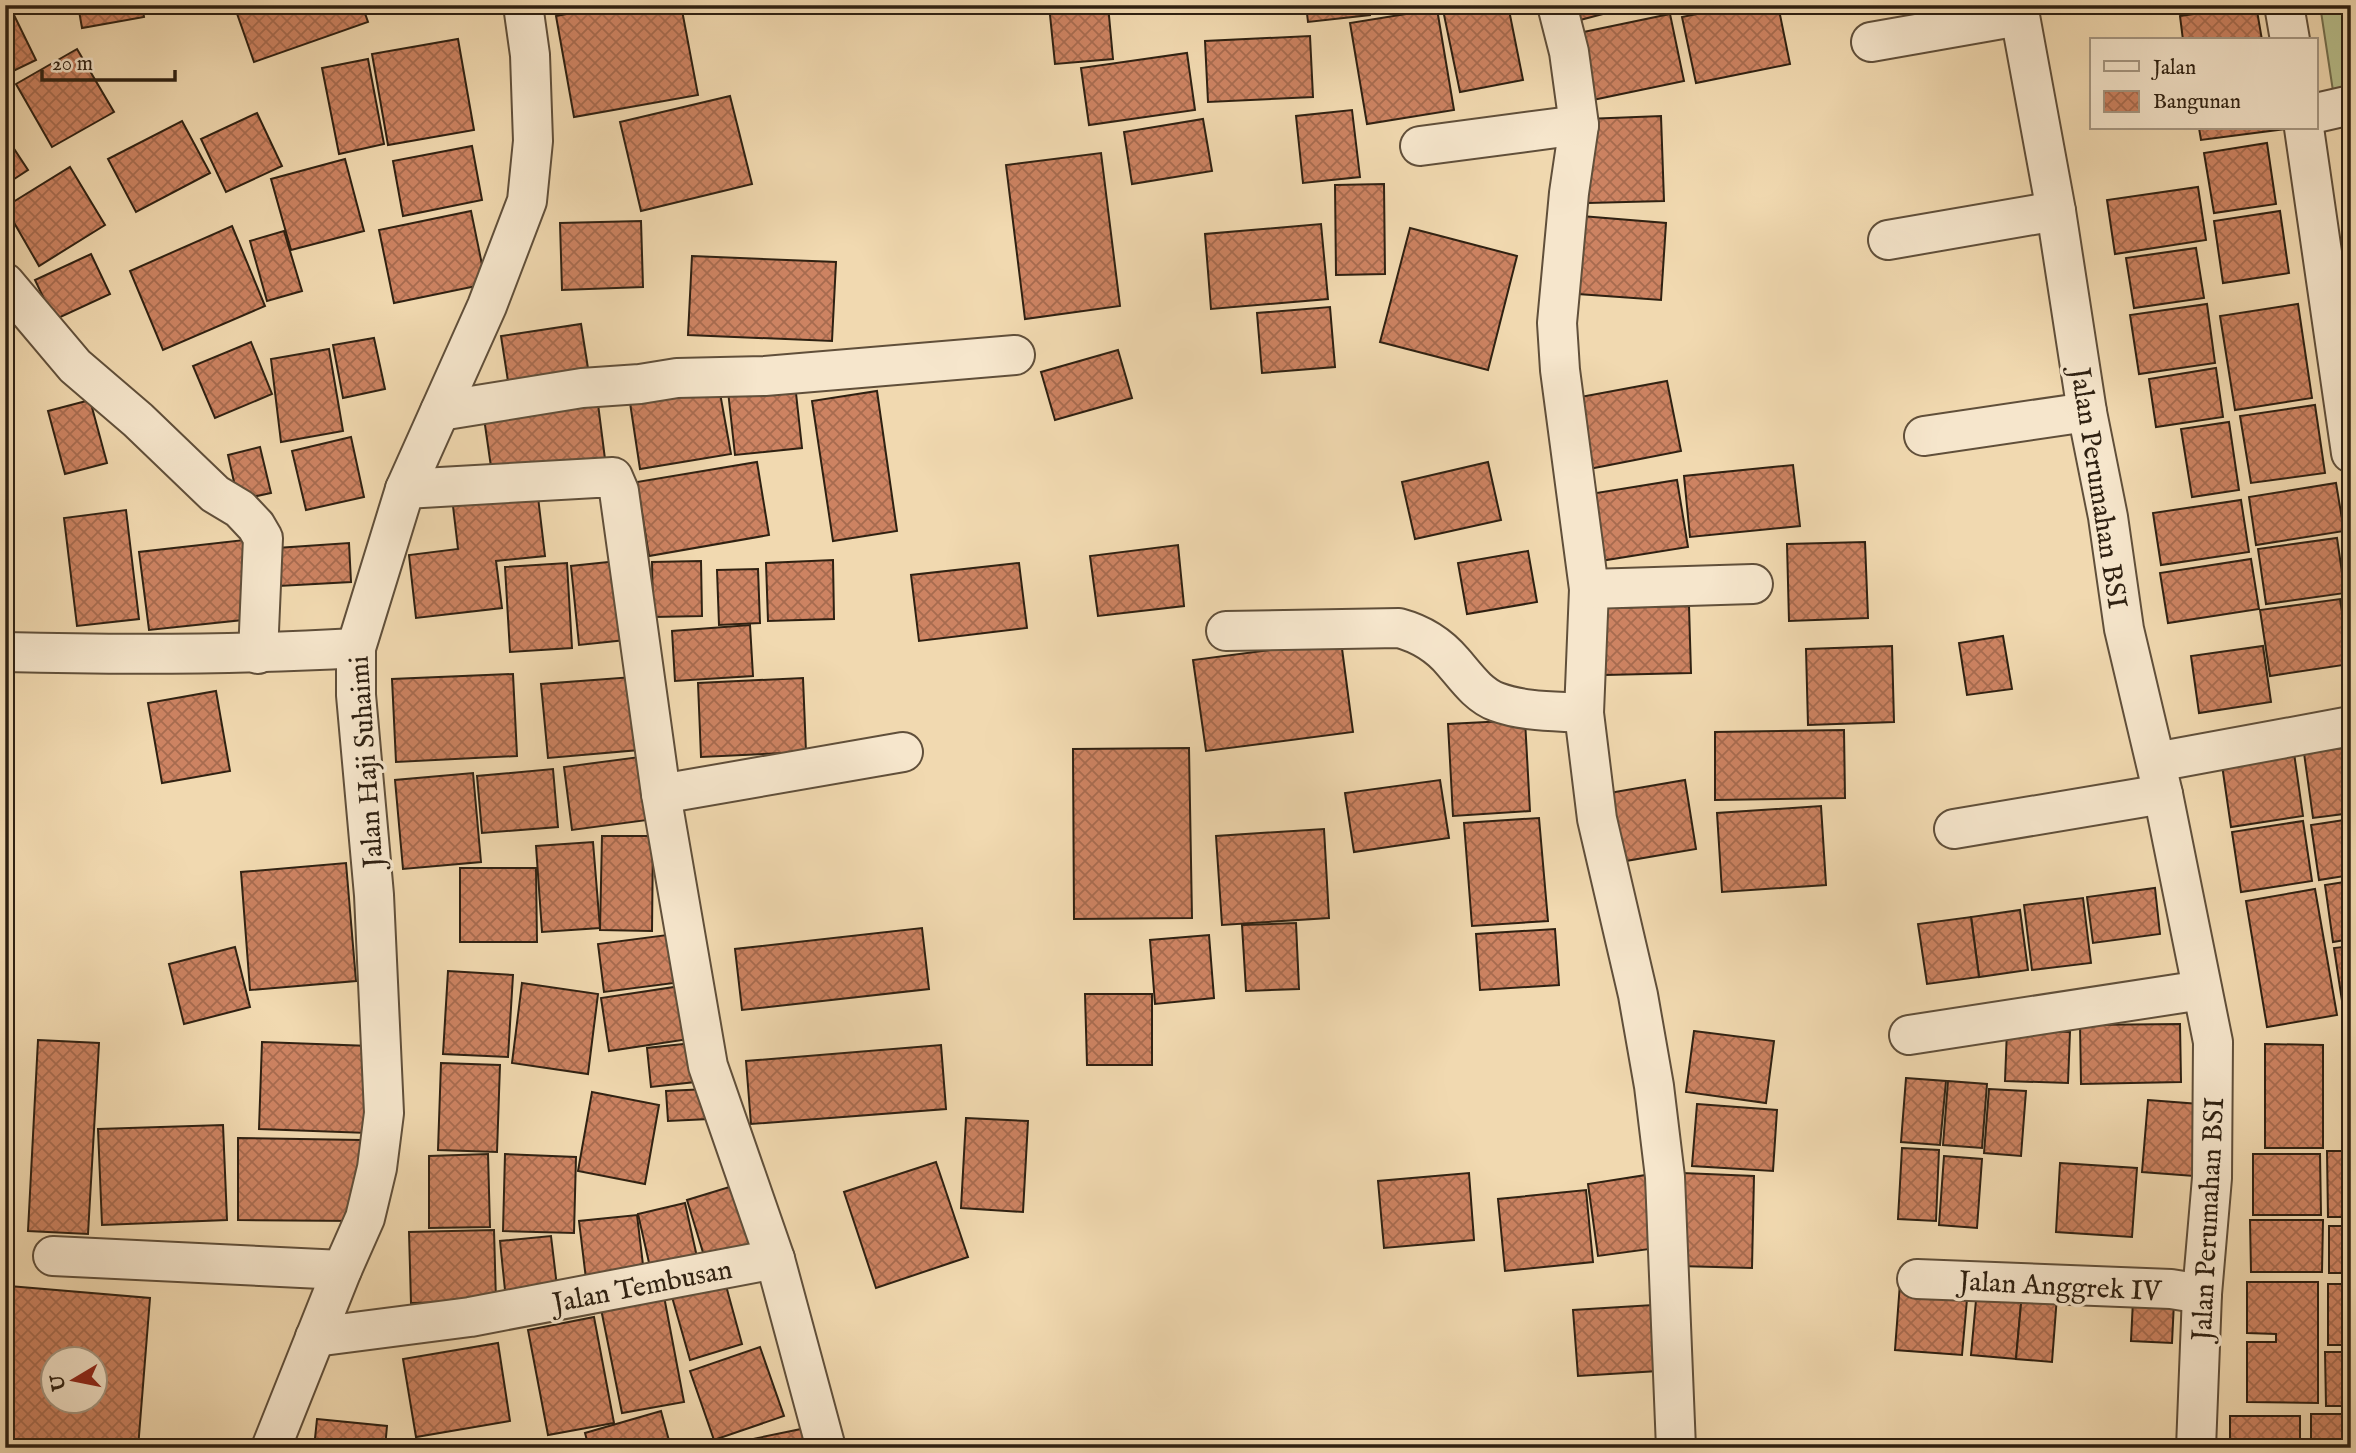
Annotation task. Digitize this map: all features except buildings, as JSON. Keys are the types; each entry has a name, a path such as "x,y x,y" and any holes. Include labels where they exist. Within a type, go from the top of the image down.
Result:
{"street":[{"name":"Jalan Haji Suhaimi","path":"271,1448 365,1218 373,1190 384,1113 374,895 356,695 356,648 405,489 487,306 527,201 533,141 530,55 523,5"},
{"path":"1557,5 1569,52 1578,125 1557,323 1560,370 1589,589 1584,713 1597,820 1638,995 1654,1086 1665,1177 1676,1448"},
{"path":"2284,5 2290,38"},
{"name":"Jalan Perumahan BSI","path":"1871,42 2018,11 2056,211 2087,412 2108,517 2124,629 2160,778 2213,1042 2212,1178 2202,1294 2196,1448"},
{"path":"2318,113 2351,105"},
{"path":"1420,146 1578,125"},
{"path":"2304,130 2351,453"},
{"path":"1888,240 2056,211"},
{"path":"5,283 75,366 138,420 215,494 240,509 256,526 263,538 258,654"},
{"path":"440,411 582,388 677,378 765,376 1015,355"},
{"path":"1924,436 2087,412"},
{"path":"405,489 613,477 619,491 661,794 708,1066 775,1259 826,1448"},
{"path":"1589,589 1753,584"},
{"path":"1226,631 1399,628 1417,633 1436,645 1478,690 1496,702 1584,713"},
{"path":"5,652 258,654 356,648"},
{"path":"1954,829 2160,778 2351,726"},
{"path":"661,794 903,752"},
{"path":"1909,1035 2202,990"},
{"path":"53,1256 342,1270"},
{"name":"Jalan Tembusan","path":"315,1338 471,1317 775,1259"},
{"name":"Jalan Anggrek IV","path":"1917,1279 2171,1289 2202,1294"}],"green space":[{"path":"2320,5 2351,5 2351,88 2333,91"}]}
